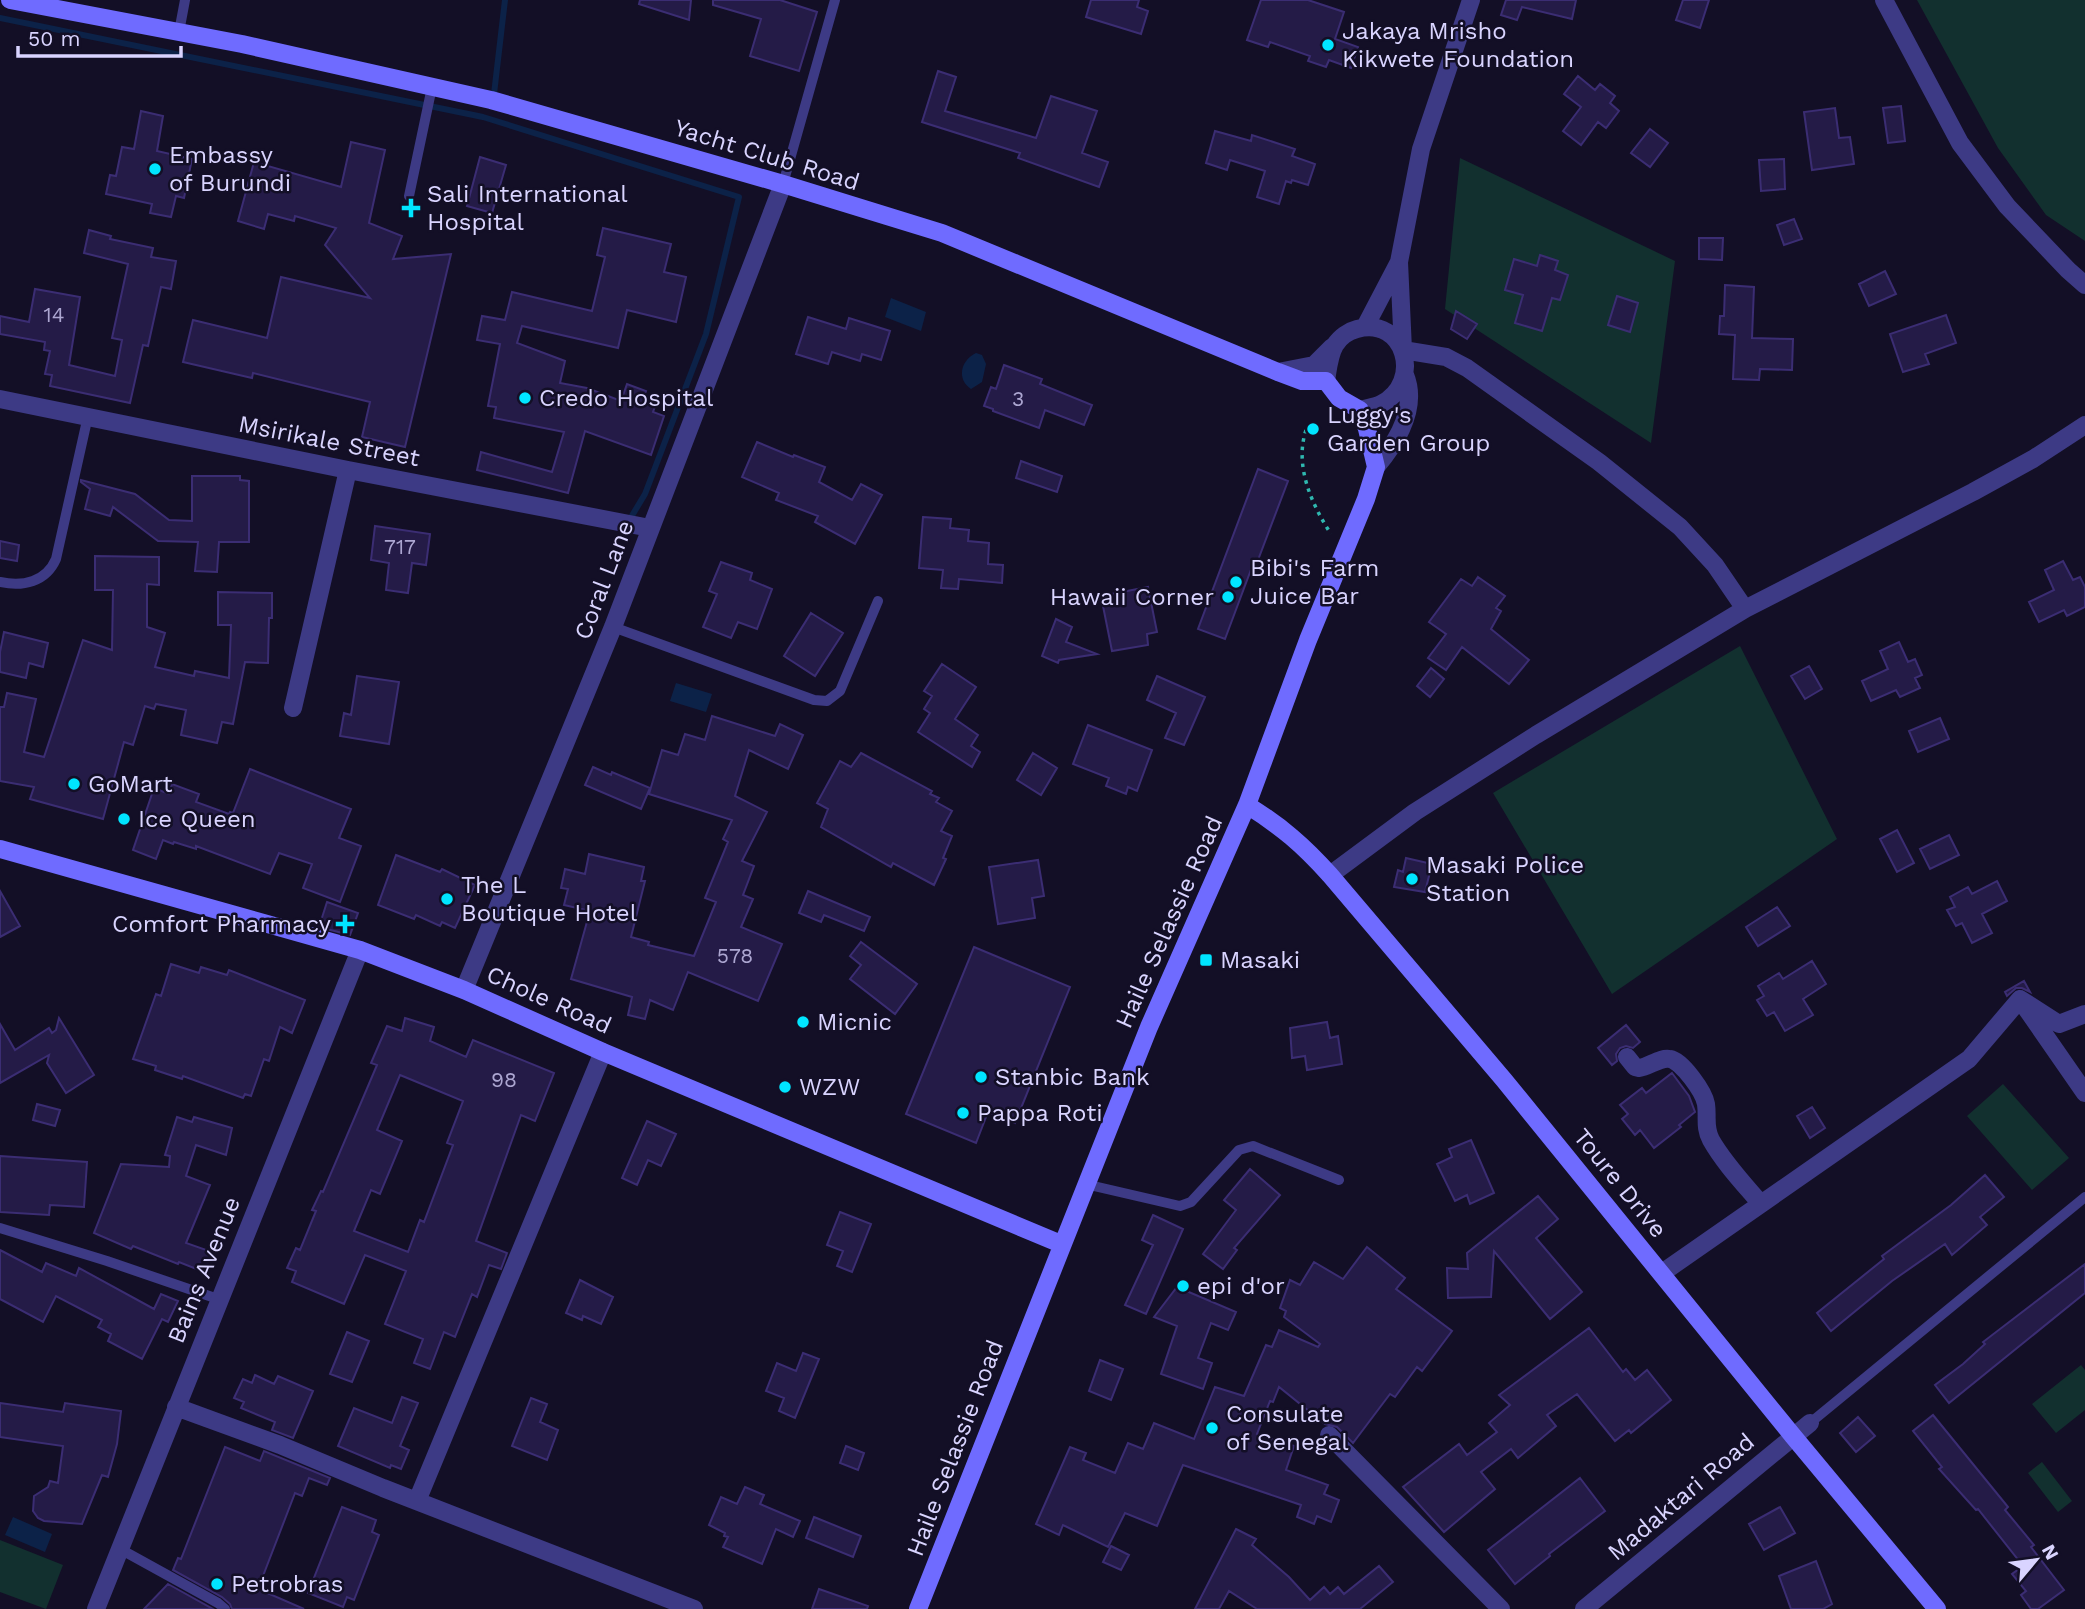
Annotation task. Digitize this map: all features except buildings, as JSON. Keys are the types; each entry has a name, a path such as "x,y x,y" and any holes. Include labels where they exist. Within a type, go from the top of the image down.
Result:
{"street":[{"name":"Yacht Club Road","path":"10,0 242,44 432,87 516,107 783,184 942,233 1302,381 1326,381"},
{"path":"1360,410 1381,404 1396,393 1405,374 1399,262 1421,149 1471,0"},
{"path":"1884,0 1960,143 2007,206 2085,285"},
{"name":"Coral Lane","path":"464,990 613,627 783,184"},
{"path":"1365,327 1399,262"},
{"path":"1278,372 1314,365 1349,331 1365,327 1381,329 1394,337 1403,350 1446,357 1467,368 1608,469 1680,527 1715,565 1745,609"},
{"path":"1336,343 1326,381 1339,398 1360,410 1376,467"},
{"path":"1376,467 1390,450 1409,406 1411,388 1405,374"},
{"name":"Msirikale Street","path":"0,399 650,528"},
{"path":"1329,875 1415,812 1536,735 1745,609 2021,466 2085,425"},
{"name":"Haile Selassie Road","path":"918,1609 1084,1184 1161,997 1247,805 1308,640 1355,528 1376,467"},
{"path":"293,708 348,470"},
{"name":"Toure Drive","path":"1247,805 1276,823 1303,845 1329,875 1504,1080 1937,1609"},
{"name":"Chole Road","path":"0,849 360,950 464,990 603,1052 1061,1244"},
{"name":"Bains Avenue","path":"96,1609 360,950"},
{"path":"1662,1273 1969,1059 2020,999"},
{"path":"2020,999 2059,1024 2085,1014"},
{"path":"2020,999 2085,1093"},
{"path":"417,1501 603,1052"},
{"path":"1627,1057 1639,1068 1663,1059 1671,1059 1686,1070 1706,1101 1705,1127 1712,1141 1761,1204"},
{"path":"176,1407 280,1445 694,1609"},
{"name":"Madaktari Road","path":"1584,1609 1810,1423"},
{"path":"1329,1435 1501,1609"}],"lane":[{"path":"179,32 185,0"},
{"path":"783,184 835,0"},
{"path":"410,196 432,87"},
{"path":"0,582 11,585 41,579 51,572 57,559 88,416"},
{"path":"613,627 814,700 827,701 840,691 878,601"},
{"path":"1084,1184 1169,1204 1185,1205 1191,1202 1239,1150 1253,1146 1339,1180"},
{"path":"1810,1423 2085,1197"},
{"path":"0,1228 218,1299"},
{"path":"120,1549 225,1609"}],"path":[{"path":"1306,430 1302,448 1303,460 1312,500 1344,553"}],"green space":[{"path":"1917,0 2085,0 2085,241 2046,215 1998,148"},
{"path":"1460,158 1675,261 1651,443 1445,309"},
{"path":"1740,646 1837,839 1612,994 1493,793"},
{"path":"2003,1084 2069,1158 2032,1190 1967,1116"},
{"path":"2081,1365 2085,1370 2085,1410 2056,1433 2032,1404"},
{"path":"2042,1462 2072,1501 2058,1512 2028,1473"},
{"path":"0,1540 63,1565 46,1609 0,1592"}],"water":[{"path":"891,298 926,312 921,331 885,317"},
{"path":"976,353 982,355 986,364 982,382 971,389 963,380 962,370 967,360"},
{"path":"676,683 712,694 706,712 670,701"},
{"path":"13,1517 52,1534 45,1552 5,1535"}],"waterway":[{"path":"494,94 505,0"},
{"path":"0,18 483,117 739,197 706,334 645,494 630,519"}],"place":[{"name":"Jakaya Mrisho Kikwete Foundation","path":"1328,45"},
{"name":"Embassy of Burundi","path":"155,169"},
{"name":"Sali International Hospital","path":"411,208"},
{"name":"Credo Hospital","path":"525,398"},
{"name":"Luggy's Garden Group","path":"1313,429"},
{"name":"Bibi's Farm Juice Bar","path":"1236,582"},
{"name":"Hawaii Corner","path":"1228,597"},
{"name":"GoMart","path":"74,784"},
{"name":"Ice Queen","path":"124,819"},
{"name":"Masaki Police Station","path":"1412,879"},
{"name":"The L Boutique Hotel","path":"447,899"},
{"name":"Comfort Pharmacy","path":"345,924"},
{"name":"Masaki","path":"1206,960"},
{"name":"Micnic","path":"803,1022"},
{"name":"Stanbic Bank","path":"981,1077"},
{"name":"WZW","path":"785,1087"},
{"name":"Pappa Roti","path":"963,1113"},
{"name":"epi d'or","path":"1183,1286"},
{"name":"Consulate of Senegal","path":"1212,1428"},
{"name":"Petrobras","path":"217,1584"}]}
